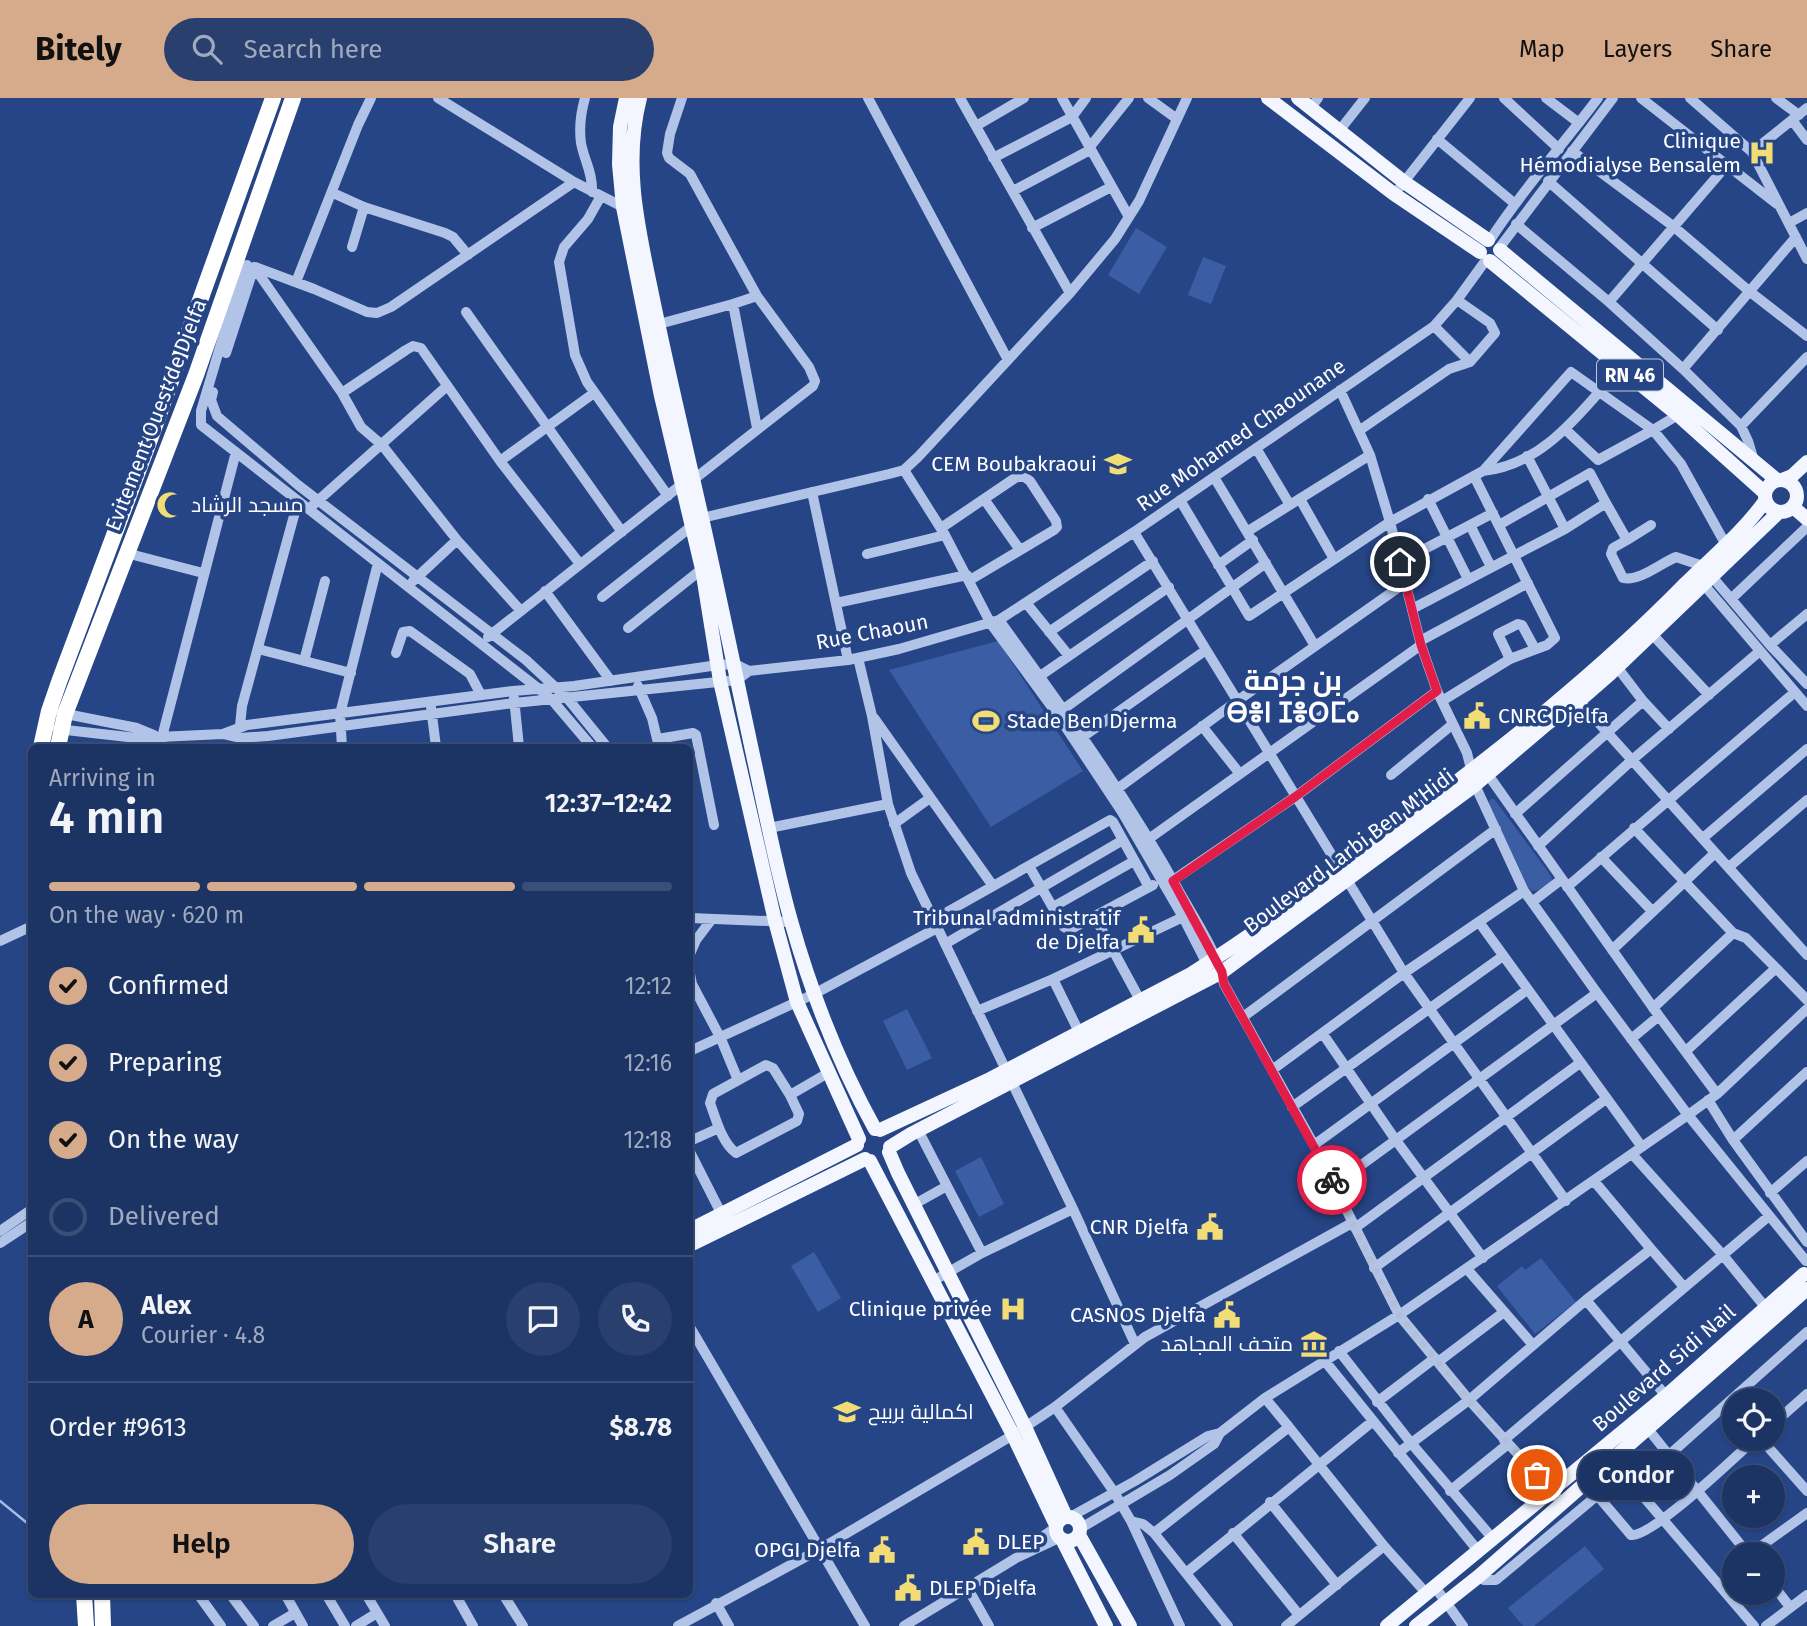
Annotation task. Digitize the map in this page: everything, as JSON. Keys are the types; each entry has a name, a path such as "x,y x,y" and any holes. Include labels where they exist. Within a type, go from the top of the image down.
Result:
{"highway":[{"path":"42,744 45,727 58,718 149,442 273,98"},
{"name":"Evitement Ouest de Djelfa","path":"58,744 58,718 127,553 196,375 246,264 293,98"},
{"path":"84,1598 86,1626"},
{"path":"102,1598 103,1626"}],"main road":[{"path":"626,98 620,127 619,164 623,207 687,483 735,664 743,676 769,828 791,922 814,994 837,1048 878,1130 888,1137 890,1149 913,1205 948,1273 1106,1626"},
{"path":"640,98 633,130 632,176 637,223 659,324 687,483"},
{"name":"RN 46","path":"1268,98 1394,194 1491,250 1678,415 1765,497"},
{"name":"RN 46","path":"1298,98 1315,103 1339,131 1755,463 1780,480"},
{"path":"693,1229 858,1142 865,1131 878,1130 1009,1076 1216,971 1478,773 1598,669 1701,572 1765,497 1769,485 1792,476 1807,462"},
{"path":"1780,480 1795,487 1790,505"},
{"name":"Boulevard Larbi Ben M'Hidi","path":"1478,773 1578,701 1617,667 1651,633 1701,572 1790,505 1807,483"},
{"path":"1765,497 1770,509 1790,505"},
{"path":"1790,505 1807,519"},
{"path":"697,522 720,681 775,921 797,1002 858,1142 861,1155 867,1160 1019,1431"},
{"path":"693,1244 867,1160 879,1161 890,1149 918,1130 1079,1032 1140,1000 1216,971"},
{"name":"Boulevard Sidi Nail","path":"1387,1626 1666,1396 1806,1272"},
{"name":"Boulevard Sidi Nail","path":"1416,1626 1479,1576 1648,1429 1806,1272"},
{"path":"1062,1528 1077,1520 1080,1532 1130,1626"},
{"path":"1062,1528 1070,1542 1080,1532"}],"street":[{"path":"296,282 371,98"},
{"path":"438,98 574,182 623,207"},
{"path":"585,98 580,130 597,194 588,219 564,247 559,262 575,355 594,393 668,496"},
{"path":"480,643 816,381 809,367 757,296 694,180 684,168 675,164 667,153 670,134 682,98"},
{"path":"960,98 1070,293"},
{"path":"976,126 1024,98"},
{"path":"1062,98 1129,217"},
{"path":"993,158 1072,117 1086,98"},
{"path":"1013,191 1090,149 1129,98"},
{"path":"1148,98 1177,119"},
{"path":"602,597 697,522 904,470 1070,293 1115,239 1139,201 1187,98"},
{"path":"1339,131 1365,98"},
{"path":"1394,194 1470,98"},
{"path":"1504,98 1559,149"},
{"path":"1546,98 1579,124"},
{"path":"1491,250 1514,203 1598,98"},
{"path":"1491,250 1516,223 1613,98"},
{"path":"1641,98 1781,206"},
{"path":"1776,98 1799,114 1807,140"},
{"path":"870,99 1008,360"},
{"path":"1696,100 1752,152 1806,257"},
{"path":"1752,152 1799,114"},
{"path":"1437,139 1514,203"},
{"path":"1572,151 1673,226 1807,336"},
{"path":"1609,302 1726,166"},
{"path":"1548,181 1718,330"},
{"path":"246,264 355,308 377,313 391,307 574,182"},
{"path":"1032,228 1111,187"},
{"path":"333,193 364,207 445,233 453,237 468,255"},
{"path":"352,247 364,207"},
{"path":"1789,223 1807,213"},
{"path":"1516,223 1684,369 1741,426 1755,463"},
{"path":"1684,369 1796,237"},
{"name":"Rue Mohamed Chaounane","path":"995,622 1027,604 1134,532 1434,326 1457,300 1491,250"},
{"path":"246,264 342,393 361,427 382,445 457,540 521,611"},
{"path":"246,264 201,411 201,425 539,689 552,700 589,744"},
{"path":"246,264 211,400 217,416 318,501 557,687 605,744"},
{"path":"659,324 757,296"},
{"path":"1360,430 1449,369 1470,362 1495,333 1495,329 1457,300"},
{"path":"733,304 757,428"},
{"path":"466,312 622,532"},
{"path":"1434,326 1470,362"},
{"path":"342,393 413,346 421,348 500,461 580,564"},
{"path":"1741,426 1807,357"},
{"path":"1478,473 1571,372 1653,430 1681,464 1726,545"},
{"path":"309,509 447,386"},
{"path":"1340,390 1370,455 1391,522 1421,643 1439,696 1478,773 1496,830 1524,891 1688,1115 1769,1216 1806,1272"},
{"path":"1180,500 1249,616 1428,499 1478,473 1498,470 1553,441 1600,391"},
{"path":"500,461 546,425 594,393"},
{"path":"1499,526 1590,473 1598,460 1678,415"},
{"path":"1566,430 1598,460"},
{"path":"1255,448 1290,505"},
{"path":"160,740 236,452"},
{"path":"1217,565 1290,505 1370,455"},
{"path":"1527,456 1565,529"},
{"path":"904,470 995,622 1150,838 1183,917 1293,1107 1399,1315 1469,1400 1562,1503"},
{"path":"1029,866 1066,929 1074,929 1149,887 1167,882 1439,696 1510,659 1547,645 1555,638 1499,526 1478,473"},
{"path":"1590,473 1627,540"},
{"path":"835,603 968,578 1057,527 1056,521 1030,481 1023,476 1015,478 984,499 943,532 867,554"},
{"path":"1214,477 1315,646"},
{"path":"812,492 835,603 872,716 888,804 911,873 1135,1344"},
{"path":"984,499 1020,550"},
{"path":"1300,499 1334,559"},
{"path":"1428,499 1468,579"},
{"path":"228,739 240,726 242,706 298,501"},
{"path":"1412,609 1565,529 1606,503"},
{"path":"1400,562 1493,513"},
{"path":"1470,525 1492,567"},
{"path":"1651,525 1613,548 1611,554 1623,578 1626,580 1636,577 1680,557 1731,599 1807,706"},
{"path":"1731,599 1807,527"},
{"path":"1134,532 1371,922 1404,973 1566,1200"},
{"path":"408,587 457,540"},
{"path":"127,553 203,573"},
{"path":"1049,632 1153,561"},
{"path":"342,744 341,714 378,563"},
{"path":"1060,712 1266,563"},
{"path":"628,628 702,569"},
{"path":"1701,572 1765,648 1806,682"},
{"path":"304,661 325,581"},
{"path":"1114,791 1405,583"},
{"path":"1150,838 1421,643 1528,583"},
{"path":"1040,676 1168,587"},
{"path":"545,591 611,681"},
{"path":"1027,604 1069,656"},
{"path":"1538,846 1632,760 1807,614"},
{"path":"995,622 1040,676 1060,712 1084,736 1216,971"},
{"name":"Rue Chaoun","path":"514,697 568,699 720,681 853,659 929,642 995,622"},
{"path":"1510,659 1498,634 1518,624 1525,629 1535,649"},
{"path":"396,653 403,632 410,631 470,674 481,695"},
{"path":"1651,633 1709,695"},
{"path":"258,649 351,673"},
{"path":"1084,736 1206,650"},
{"path":"240,726 514,697 539,689 735,664"},
{"path":"1617,667 1669,729"},
{"path":"634,678 652,718 658,743 693,733 696,735 714,825"},
{"path":"1532,902 1565,883 1601,857 1795,692"},
{"path":"58,718 94,733 160,740 228,739 247,743 481,695 514,697"},
{"path":"514,697 519,744"},
{"path":"1578,701 1807,955"},
{"path":"1515,814 1643,701"},
{"path":"431,707 436,744"},
{"path":"872,716 993,886"},
{"path":"58,718 137,728 160,740"},
{"path":"1391,775 1453,724"},
{"path":"1202,726 1240,774"},
{"path":"94,733 94,744"},
{"path":"1703,838 1807,749"},
{"path":"1478,773 1515,814 1686,1051 1713,1097 1732,1140 1805,1236"},
{"path":"894,824 930,798"},
{"path":"1729,867 1807,800"},
{"path":"769,828 888,804"},
{"path":"693,1050 814,994 935,924 993,886 1110,820 1149,887"},
{"path":"1634,828 1732,933 1746,938 1807,1000"},
{"path":"1243,1017 1496,830"},
{"path":"945,944 1123,840"},
{"path":"1612,950 1715,853"},
{"path":"1601,857 1652,911"},
{"path":"1053,907 1134,861"},
{"path":"1272,1070 1404,973 1524,891"},
{"path":"1095,917 1140,1000"},
{"path":"977,1011 1053,979 1183,917"},
{"path":"693,918 791,922"},
{"path":"693,947 712,919"},
{"path":"1479,922 1642,1147"},
{"path":"0,941 28,928"},
{"path":"1631,1039 1732,933"},
{"path":"1293,1107 1503,956"},
{"path":"1686,1051 1776,968"},
{"path":"1053,979 1079,1032"},
{"path":"693,986 721,1038 738,1080"},
{"path":"1314,1146 1527,990"},
{"path":"1334,1185 1597,993"},
{"path":"1080,1532 1203,1452 1214,1444 1220,1433 1265,1398 1399,1315 1688,1115 1713,1097 1807,1009"},
{"path":"1322,1034 1483,1258"},
{"path":"678,1626 716,1603 820,1549 1019,1431 1055,1407 1135,1344 1353,1226 1580,1063"},
{"path":"766,1065 771,1065 790,1095 799,1114 796,1121 739,1152 732,1150 719,1128 710,1098 766,1065"},
{"path":"1732,1140 1807,1072"},
{"path":"790,1095 828,1073"},
{"path":"1374,1268 1606,1098"},
{"path":"693,1140 719,1128"},
{"path":"918,1130 982,1253"},
{"path":"1632,1154 1722,1254 1766,1308"},
{"path":"693,1158 722,1215"},
{"path":"1770,1193 1807,1161"},
{"path":"1594,1181 1684,1287"},
{"path":"913,1205 947,1186"},
{"path":"933,1281 982,1253 1073,1209"},
{"path":"0,1231 28,1212"},
{"path":"1450,1491 1620,1341 1769,1216"},
{"path":"0,1243 28,1225"},
{"path":"1398,1453 1469,1400 1651,1248"},
{"path":"1467,1269 1533,1345"},
{"path":"1586,1300 1666,1396"},
{"path":"1377,1402 1504,1312"},
{"path":"693,1331 865,1626"},
{"path":"1668,1455 1807,1332"},
{"path":"1339,1351 1410,1443 1494,1540"},
{"path":"1324,1360 1479,1552"},
{"path":"1785,1413 1807,1394"},
{"path":"1265,1398 1384,1546 1446,1603 1463,1626"},
{"path":"1055,1407 1131,1521 1180,1626"},
{"path":"1186,1573 1270,1502 1373,1421"},
{"path":"1154,1533 1289,1427"},
{"path":"1648,1429 1739,1542"},
{"path":"905,1626 1016,1558 1023,1550 1062,1528 1114,1492 1208,1436 1220,1433"},
{"path":"1597,1495 1631,1535 1640,1535 1664,1519 1743,1451"},
{"path":"1770,1451 1807,1491"},
{"path":"1612,1460 1754,1626"},
{"path":"1479,1576 1484,1580 1496,1580 1624,1474"},
{"path":"1270,1502 1337,1585"},
{"path":"1766,1542 1807,1513"},
{"path":"1131,1521 1143,1524 1154,1533 1228,1626"},
{"path":"1233,1534 1299,1615"},
{"path":"1286,1626 1384,1546"},
{"path":"967,1587 989,1626"},
{"path":"1766,1626 1807,1595"},
{"path":"201,1598 221,1626"},
{"path":"233,1598 254,1626"},
{"path":"287,1598 303,1626"},
{"path":"328,1598 345,1626"},
{"path":"368,1598 385,1626"},
{"path":"457,1598 473,1626"},
{"path":"506,1598 523,1626"},
{"path":"1785,1601 1790,1607"},
{"path":"716,1603 729,1626"},
{"path":"273,1626 295,1613"},
{"path":"356,1626 377,1613"}],"shaded area":[{"path":"1136,228 1167,247 1139,294 1108,275"},
{"path":"1203,257 1226,266 1211,304 1188,295"},
{"name":"Stade Ben Djerma","path":"998,641 1083,771 991,827 889,670"},
{"path":"1494,799 1552,878 1551,883 1541,890 1532,891 1528,887 1488,802"},
{"path":"907,1009 932,1058 907,1070 883,1021"},
{"path":"981,1157 1004,1204 979,1217 955,1171"},
{"path":"814,1252 841,1298 818,1312 791,1266"},
{"path":"1541,1258 1576,1302 1535,1334 1497,1286 1522,1266 1525,1270"},
{"path":"1585,1546 1604,1569 1534,1626 1523,1626 1508,1608"}],"waterway":[{"path":"0,1501 28,1524"}],"way so far":[{"path":"1332,1180 1399,1315 1469,1400 1537,1475"}],"place":[{"name":"Clinique Hémodialyse Bensalem","path":"1762,153"},
{"name":"CEM Boubakraoui","path":"1118,464"},
{"name":"مسجد الرشاد","path":"170,505"},
{"name":"CNRC Djelfa","path":"1477,716"},
{"name":"Stade Ben Djerma","path":"986,721"},
{"name":"Tribunal administratif de Djelfa","path":"1141,930"},
{"name":"CNR Djelfa","path":"1210,1227"},
{"name":"Clinique privée","path":"1013,1309"},
{"name":"CASNOS Djelfa","path":"1227,1315"},
{"name":"متحف المجاهد","path":"1314,1344"},
{"name":"اكمالية بربيح","path":"847,1412"},
{"name":"Condor","path":"1537,1475"},
{"name":"DLEP","path":"976,1542"},
{"name":"OPGI Djelfa","path":"882,1550"},
{"name":"DLEP Djelfa","path":"908,1588"}],"district":[{"name":"بن جرمة ⴱⴻⵏ ⵊⴻⵔⵎⴰ","path":"1293,696"}],"route":[{"path":"1332,1180 1224,984 1222,972 1173,881 1295,797 1437,691 1421,645 1400,562"}]}
